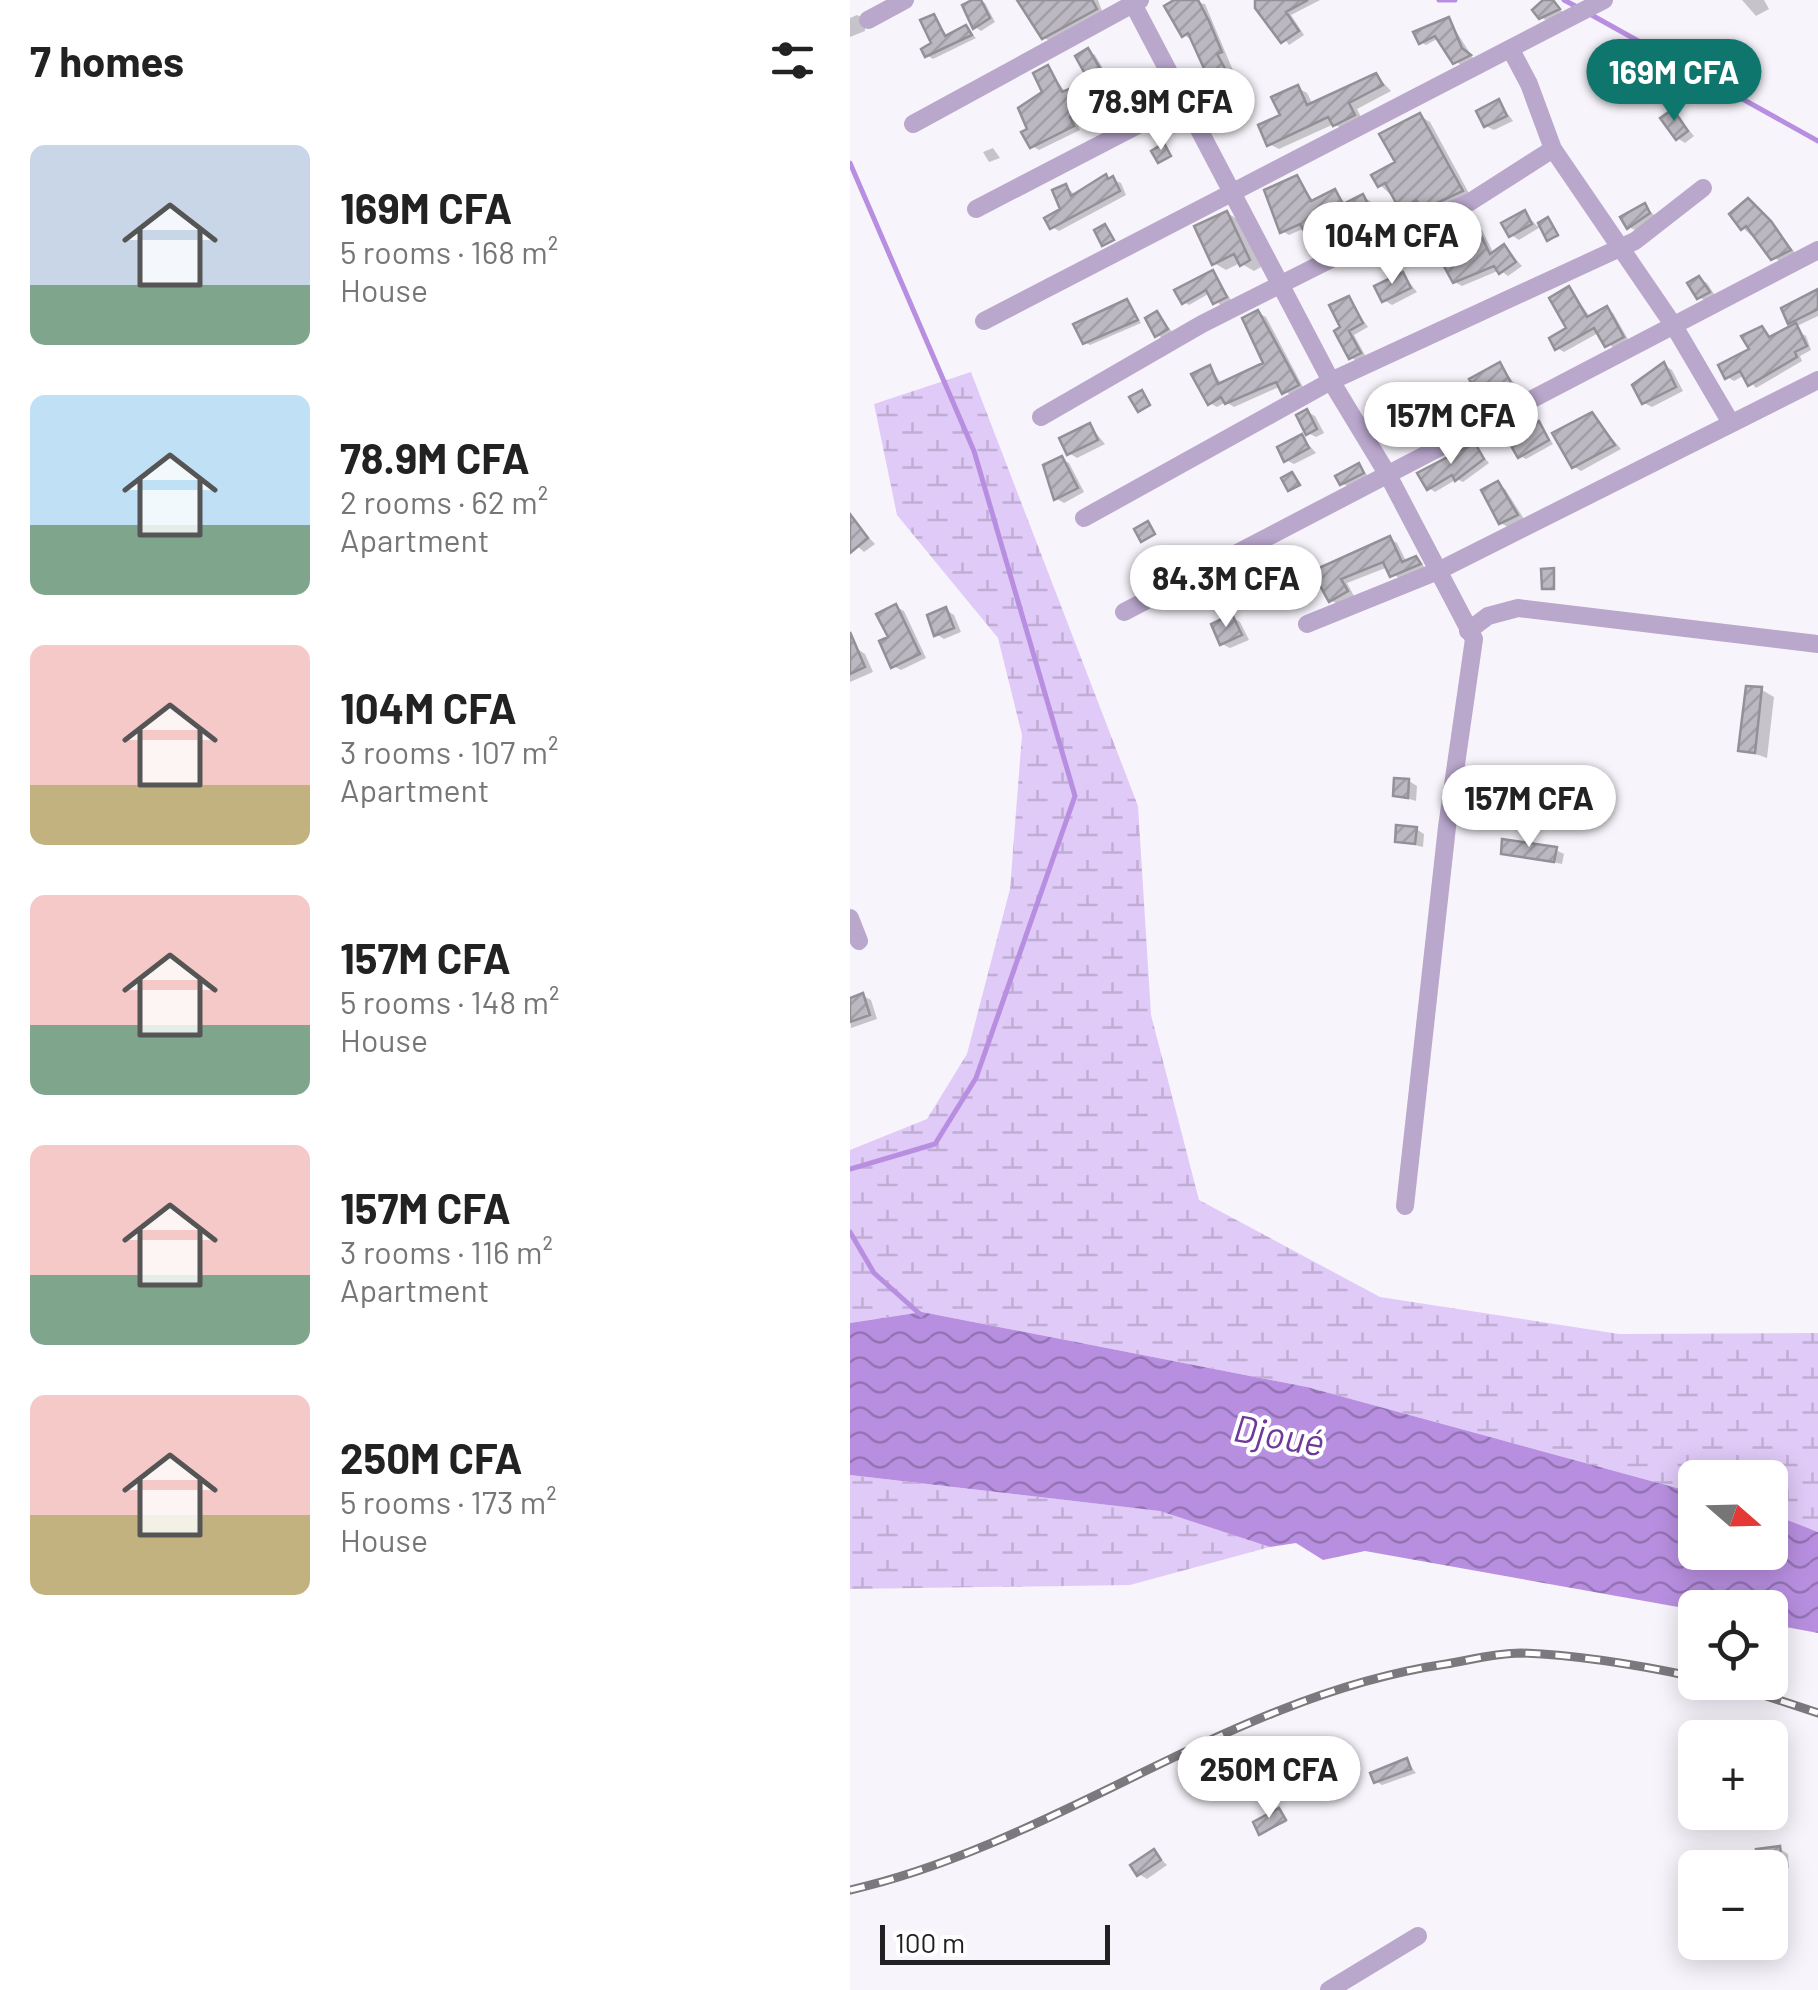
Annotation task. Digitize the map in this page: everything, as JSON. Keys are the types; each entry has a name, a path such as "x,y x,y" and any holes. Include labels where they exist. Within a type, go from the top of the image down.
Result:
{"street":[{"path":"868,20 905,0"},
{"path":"984,320 1604,0"},
{"path":"913,124 1135,1 1231,194 1331,381 1388,475 1474,639 1447,827 1405,1206"},
{"path":"1510,50 1529,84 1553,150 1616,248 1674,326 1732,422"},
{"path":"976,209 1186,100"},
{"path":"1041,417 1369,240 1420,226 1470,202 1553,150"},
{"path":"1084,518 1331,381 1635,241 1704,188"},
{"path":"1124,612 1818,250"},
{"path":"1308,624 1438,571 1818,380"},
{"path":"1468,631 1488,616 1518,608 1818,644"},
{"path":"850,918 858,941"},
{"path":"1329,1990 1418,1936"}],"green space":[{"path":"971,372 1138,806 1151,1015 1199,1200 1380,1297 1619,1334 1818,1333 1818,1532 1788,1520 1788,1460 1678,1460 1678,1488 1307,1387 922,1312 850,1323 850,1150 927,1119 967,1054 1010,889 1022,735 998,638 897,515 874,404"},
{"path":"850,1475 1161,1511 1270,1547 1130,1585 850,1589"}],"water":[{"name":"Djoué","path":"922,1312 1307,1387 1678,1488 1678,1570 1788,1570 1788,1520 1818,1532 1818,1633 1788,1627 1788,1590 1678,1590 1678,1607 1365,1551 1323,1560 1296,1543 1270,1547 1160,1511 850,1475 850,1323"}],"building":[{"path":"981,0 990,18 973,29 962,5"},
{"path":"1017,0 1092,0 1097,9 1042,39"},
{"path":"1174,0 1198,0 1209,21 1222,52 1217,54 1228,74 1211,84 1188,33 1182,37 1164,6"},
{"path":"1255,0 1308,0 1286,12 1299,31 1281,43 1255,8"},
{"path":"1543,0 1553,0 1560,9 1539,19 1532,10"},
{"path":"934,14 945,36 966,25 972,35 925,57 921,49 931,43 920,20"},
{"path":"1449,17 1462,48 1471,55 1453,64 1435,36 1419,44 1413,32"},
{"path":"1088,48 1117,97 1070,117 1074,126 1030,148 1021,132 1027,129 1018,108 1042,92 1033,73 1048,65 1062,92 1089,81 1075,56"},
{"path":"1615,65 1623,80 1606,90 1598,75"},
{"path":"1376,73 1383,85 1349,103 1355,115 1333,126 1328,117 1267,146 1258,125 1280,115 1271,97 1298,85 1307,105"},
{"path":"1134,76 1146,98 1131,107 1118,85"},
{"path":"1499,99 1507,116 1484,127 1476,111"},
{"path":"1673,109 1688,131 1676,140 1660,118"},
{"path":"1420,113 1463,191 1424,209 1416,200 1400,210 1385,183 1378,187 1371,175 1395,162 1379,134"},
{"path":"1164,143 1171,156 1158,163 1151,151"},
{"path":"1106,174 1108,179 1113,176 1120,191 1050,229 1044,218 1060,209 1052,190 1066,184 1071,196"},
{"path":"1297,175 1311,201 1335,189 1343,204 1363,194 1378,224 1367,228 1361,216 1328,231 1331,237 1314,247 1300,224 1280,233 1264,190"},
{"path":"1748,198 1771,221 1791,250 1771,260 1746,226 1741,230 1729,214"},
{"path":"1645,203 1650,213 1627,229 1620,217"},
{"path":"1525,210 1532,224 1509,237 1501,223"},
{"path":"1227,211 1250,260 1240,266 1234,254 1212,265 1194,226"},
{"path":"1548,217 1558,235 1547,241 1538,223"},
{"path":"1464,218 1466,223 1473,219 1490,254 1504,244 1516,262 1499,274 1494,266 1453,283 1439,257 1427,263 1415,239"},
{"path":"1105,224 1114,240 1102,246 1094,230"},
{"path":"1213,270 1227,297 1213,304 1206,290 1182,304 1174,290"},
{"path":"1403,272 1411,288 1382,302 1374,286"},
{"path":"1699,276 1710,292 1697,299 1687,283"},
{"path":"1569,286 1587,317 1607,306 1624,337 1605,347 1594,328 1555,350 1549,338 1566,328 1549,298"},
{"path":"1818,289 1818,309 1788,324 1781,308"},
{"path":"1349,296 1363,323 1349,331 1361,353 1349,359 1334,331 1340,327 1329,305"},
{"path":"1127,299 1138,320 1083,344 1073,324"},
{"path":"1258,310 1299,385 1282,394 1276,382 1225,404 1221,397 1208,405 1191,374 1210,365 1218,384 1263,363 1242,318"},
{"path":"1157,311 1168,329 1155,337 1145,318"},
{"path":"1796,323 1807,346 1795,352 1797,357 1748,386 1740,371 1725,379 1718,365 1749,349 1741,336 1762,326 1769,337"},
{"path":"1500,362 1511,383 1481,400 1469,379"},
{"path":"1664,362 1676,387 1642,404 1632,385"},
{"path":"1142,390 1150,405 1138,412 1129,397"},
{"path":"1307,409 1317,429 1306,435 1296,415"},
{"path":"1592,412 1615,445 1572,468 1552,433"},
{"path":"1539,421 1549,440 1518,458 1506,437"},
{"path":"1090,423 1098,440 1067,455 1059,438"},
{"path":"1302,434 1309,448 1284,462 1277,447"},
{"path":"1475,443 1484,459 1455,481 1452,475 1427,490 1417,473"},
{"path":"1062,456 1078,488 1054,500 1043,465"},
{"path":"1359,463 1364,473 1340,485 1335,476"},
{"path":"1292,472 1300,485 1288,491 1281,478"},
{"path":"1498,481 1518,515 1499,524 1481,490"},
{"path":"850,514 868,538 850,553"},
{"path":"1148,521 1155,534 1141,542 1134,529"},
{"path":"1390,536 1402,562 1416,556 1421,564 1390,577 1383,562 1341,579 1348,591 1329,602 1312,571"},
{"path":"1554,568 1554,589 1542,589 1541,569"},
{"path":"896,604 920,654 891,668 879,641 888,637 876,614"},
{"path":"946,607 954,628 934,636 927,615"},
{"path":"1232,614 1242,635 1220,645 1211,624"},
{"path":"850,632 865,667 850,674"},
{"path":"1746,686 1762,687 1755,753 1738,751"},
{"path":"1394,778 1409,779 1408,798 1393,796"},
{"path":"1396,825 1417,827 1415,844 1395,842"},
{"path":"1502,839 1557,847 1554,862 1501,854"},
{"path":"863,993 870,1015 850,1022 850,998"},
{"path":"1407,1758 1411,1769 1374,1783 1370,1773"},
{"path":"1279,1808 1286,1820 1259,1835 1253,1822"},
{"path":"1154,1849 1161,1860 1137,1876 1130,1865"}],"waterway":[{"path":"1439,0 1455,0"},
{"path":"1564,0 1579,8"},
{"path":"1588,13 1818,141"},
{"path":"850,163 974,451 1075,796 976,1078 935,1144 850,1169"},
{"path":"850,1232 874,1273 921,1315"}],"railway":[{"path":"850,1890 927,1868 1001,1839 1217,1737 1291,1706 1367,1681 1521,1653 1608,1661 1678,1674"},
{"path":"1779,1700 1818,1713"}]}
